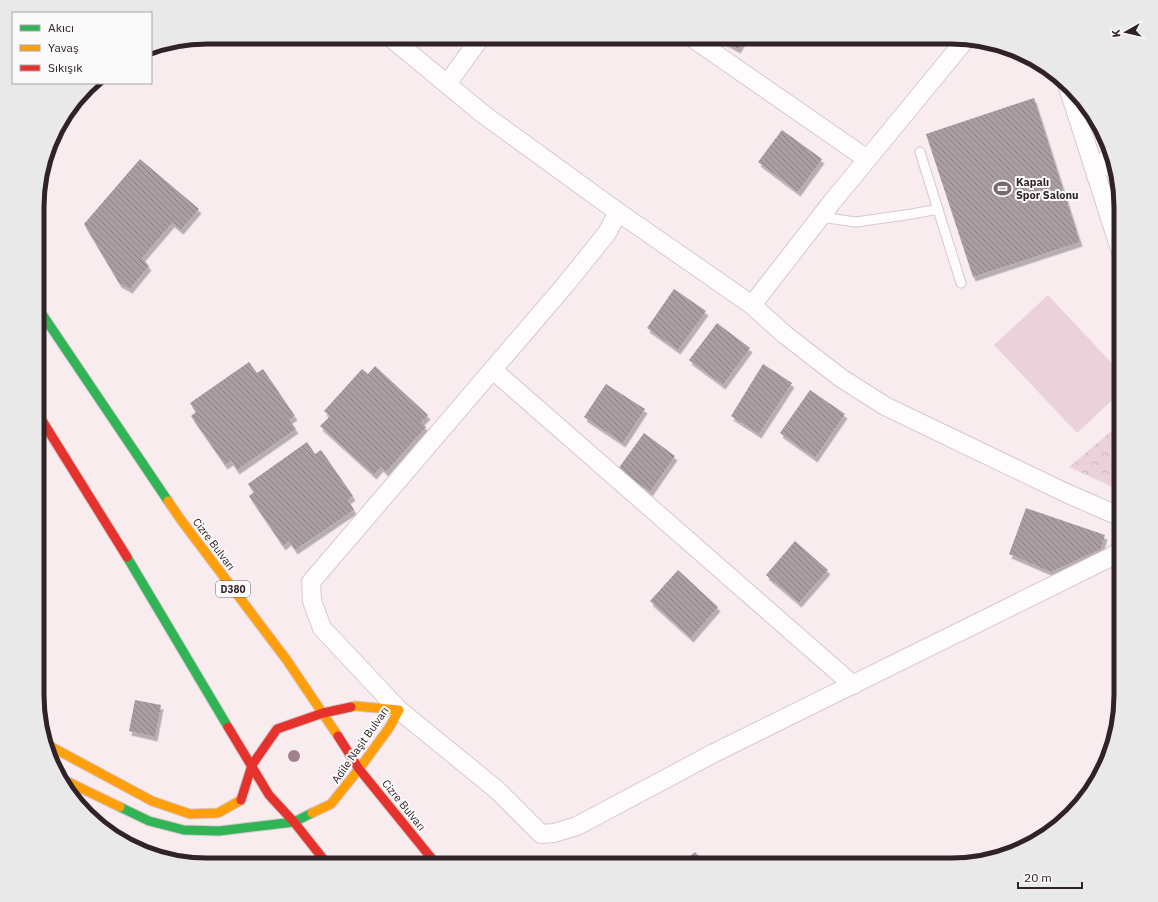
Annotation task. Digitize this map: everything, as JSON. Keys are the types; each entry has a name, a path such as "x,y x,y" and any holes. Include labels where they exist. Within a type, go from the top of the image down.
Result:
{"main road":[{"name":"Cizre Bulvarı","path":"44,317 182,520 286,659 323,712 359,769 431,858"},
{"path":"44,424 104,519 269,795 294,822 322,858"},
{"name":"Adile Naşit Bulvarı","path":"53,748 152,801 190,814 218,813 242,798 252,765 277,729 323,712 355,706 399,710 359,769 331,804 294,822 219,831 184,830 149,821 69,782"}],"street":[{"path":"398,44 483,114 618,212 752,305 784,334 836,374 885,406 1064,492 1114,514"},
{"path":"447,84 476,44"},
{"path":"701,44 867,159"},
{"path":"752,305 820,217 962,44"},
{"path":"1071,96 1114,231"},
{"path":"1096,176 1107,160"},
{"path":"618,212 607,233 566,284 311,582 312,601 322,628 399,710 497,790 541,834 554,833 577,826 714,753 1114,555"},
{"path":"493,370 853,685"}],"lane":[{"path":"920,152 961,283"},
{"path":"820,217 856,222 938,209"}],"green space":[{"path":"1048,295 1114,366 1114,399 1077,433 994,345"},
{"path":"1114,429 1114,488 1069,467"}],"building":[{"path":"729,44 741,44 738,49"},
{"name":"Kapalı Spor Salonu","path":"1034,98 1080,242 973,277 926,134"},
{"path":"782,130 822,159 798,192 758,162"},
{"path":"140,159 199,209 181,230 172,223 142,258 149,266 130,289 119,283 84,224"},
{"path":"674,289 706,311 678,350 647,328"},
{"path":"717,323 750,348 723,385 689,360"},
{"path":"249,362 257,373 263,369 295,416 289,420 296,429 237,470 231,461 225,465 191,416 196,412 190,403"},
{"path":"763,364 792,383 759,434 731,416"},
{"path":"375,366 428,415 421,422 426,427 386,472 381,467 374,475 320,426 330,416 324,411 362,369 368,374"},
{"path":"606,384 645,409 623,443 584,417"},
{"path":"810,390 845,414 815,458 780,433"},
{"path":"644,433 675,456 650,492 618,469"},
{"path":"307,442 315,454 321,450 353,496 348,500 354,510 295,550 289,541 283,546 249,496 254,492 248,484"},
{"path":"1026,508 1105,535 1101,549 1051,572 1009,554"},
{"path":"795,541 828,570 799,603 766,575"},
{"path":"678,570 718,607 691,638 650,601"},
{"path":"135,700 161,705 155,737 129,731"},
{"path":"695,852 701,858 688,858"}],"traffic: fast":[{"path":"44,317 168,501"},
{"path":"127,557 228,727"},
{"path":"120,807 149,821 184,830 219,831 294,822 312,813"}],"traffic: slow":[{"path":"168,501 286,659 338,736"},
{"path":"312,813 331,804 389,728 399,710 355,706 351,707"},
{"path":"53,748 152,801 190,814 218,813 241,800"},
{"path":"69,782 120,807"}],"traffic: jam":[{"path":"44,424 127,557"},
{"path":"241,800 252,765 277,729 323,713 351,707"},
{"path":"228,727 269,795 294,822 322,858"},
{"path":"338,736 359,769 431,858"}],"place":[{"name":"Kapalı Spor Salonu","path":"1003,188"}]}
